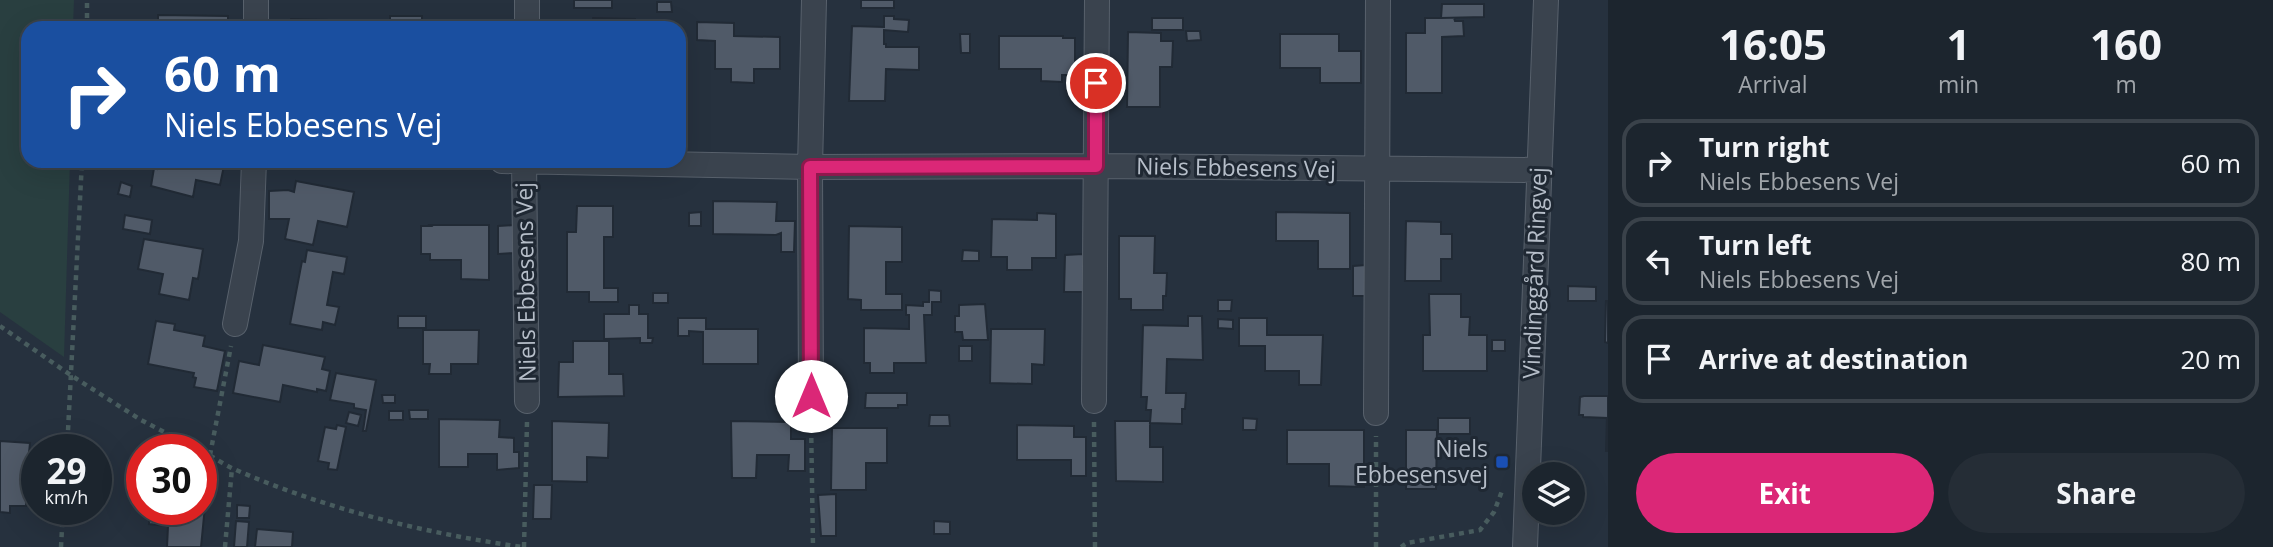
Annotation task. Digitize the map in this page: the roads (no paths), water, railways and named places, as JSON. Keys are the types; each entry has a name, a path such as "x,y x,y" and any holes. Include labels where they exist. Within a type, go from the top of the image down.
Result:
{"street":[{"path":"256,0 256,21"},
{"path":"527,0 527,21"},
{"path":"811,396 810,167 814,0"},
{"path":"1094,401 1097,0"},
{"path":"1376,413 1378,0"},
{"name":"Vindinggård Ringvej","path":"1525,547 1546,0"},
{"name":"Niels Ebbesens Vej","path":"686,164 1539,170"},
{"path":"235,324 251,241 254,168"},
{"name":"Niels Ebbesens Vej","path":"517,168 527,401"}],"place":[{"name":"Niels Ebbesensvej","path":"1502,462"}]}
